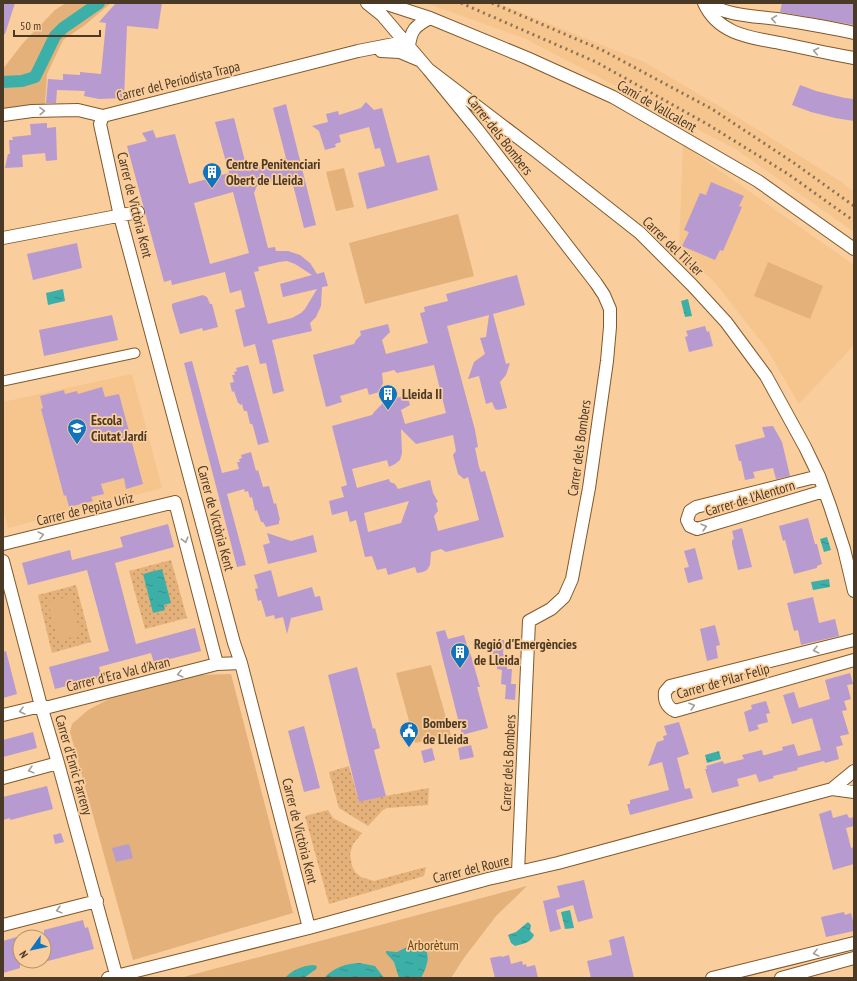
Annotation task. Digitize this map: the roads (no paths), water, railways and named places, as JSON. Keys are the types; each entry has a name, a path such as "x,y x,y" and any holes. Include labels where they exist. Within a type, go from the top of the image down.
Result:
{"street":[{"name":"Carrer del Til·ler","path":"366,3 377,10 407,43 424,65 543,156 640,233 692,285 726,322 766,376 805,447 819,476 844,549 854,591"},
{"name":"Camí de Vallcalent","path":"384,3 430,18 527,58 613,97 758,181 854,249"},
{"path":"704,3 712,16 721,25 735,33 854,58"},
{"path":"708,3 719,10 854,33"},
{"path":"407,43 414,29 430,18"},
{"name":"Carrer del Periodista Trapa","path":"358,51 381,42 389,34 389,23"},
{"name":"Carrer del Periodista Trapa","path":"3,115 32,111 78,110 103,116 358,51 399,43 407,43"},
{"name":"Carrer del Periodista Trapa","path":"358,51 390,50 408,55 424,65"},
{"name":"Carrer dels Bombers","path":"424,65 477,129 596,283 604,295 610,309 607,361 589,488 572,579 564,597 551,609 529,621 518,872"},
{"name":"Carrer de Victòria Kent","path":"103,116 100,124 120,216 232,636 241,663 309,928"},
{"path":"3,238 100,218 138,212"},
{"path":"3,381 135,353"},
{"name":"Carrer de l'Alentorn","path":"819,476 696,507 690,511 687,520 690,526 698,529 824,491"},
{"name":"Carrer de Pepita Uriz","path":"3,544 175,502 217,664"},
{"name":"Carrer d'Enric Farreny","path":"3,561 41,706 97,901 114,977"},
{"name":"Carrer de Pilar Felip","path":"854,640 670,686 665,692 664,698 666,705 675,711 854,660"},
{"name":"Carrer d'Era Val d'Aran","path":"3,715 41,706 49,707 217,664 241,663"},
{"path":"3,778 58,763"},
{"name":"Carrer del Roure","path":"832,789 854,771"},
{"name":"Carrer del Roure","path":"114,977 309,928 518,872 558,863 832,789 854,792"},
{"path":"3,925 97,901"},
{"path":"712,978 854,943"},
{"path":"781,978 854,958"}],"water":[{"path":"63,289 65,301 48,305 46,293"},
{"path":"688,299 692,316 685,317 681,301"},
{"path":"827,537 831,550 824,552 820,539"},
{"path":"162,569 171,603 164,605 165,610 153,613 143,574"},
{"path":"829,579 830,587 813,590 811,582"},
{"path":"719,751 721,759 707,763 705,755"},
{"path":"570,910 574,928 565,929 561,912"},
{"path":"528,922 531,925 530,931 534,935 533,938 526,943 515,946 511,943 508,935 516,932"},
{"path":"411,945 423,948 426,951 428,956 424,973 421,978 399,978 394,962 386,951 397,952"},
{"path":"360,963 375,966 384,978 324,978 332,971 340,967"},
{"path":"313,965 317,966 316,969 304,978 285,978 298,969"}],"waterway":[{"path":"3,82 22,81 35,77 55,36 63,28 99,3"}],"railway":[{"path":"461,3 596,62 707,124 788,174 854,221"},
{"path":"492,3 602,50 712,109 794,163 854,206"}],"place":[{"name":"Centre Penitenciari Obert de Lleida","path":"212,189"},
{"name":"Lleida II","path":"388,411"},
{"name":"Escola Ciutat Jardí","path":"77,445"},
{"name":"Regió d'Emergències de Lleida","path":"460,669"},
{"name":"Bombers de Lleida","path":"409,748"}],"park label":[{"name":"Arborètum","path":"433,945"}]}
